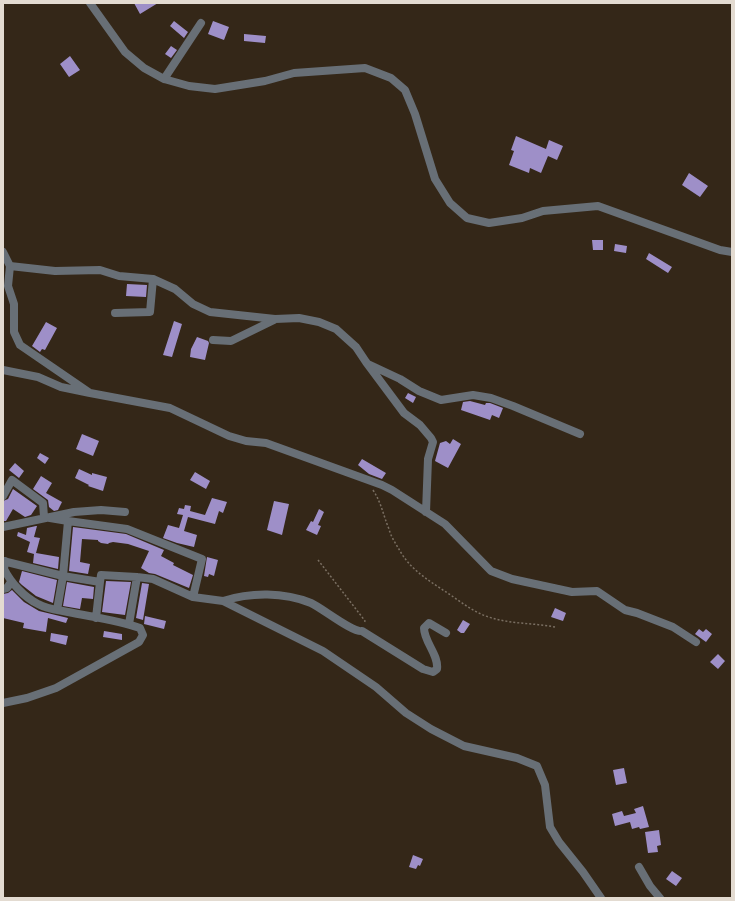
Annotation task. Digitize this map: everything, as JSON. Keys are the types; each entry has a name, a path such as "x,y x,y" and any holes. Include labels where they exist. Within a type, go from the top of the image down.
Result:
{"street":[{"path":"90,3 125,52 144,68 164,79 189,86 215,89 265,81 294,73 365,68 391,78 405,90 415,114 435,179 450,203 467,218 489,223 522,218 543,211 598,206 720,250 732,252"},
{"path":"164,79 201,23"},
{"path":"3,252 10,266 8,286 14,304 14,332 20,345 90,393"},
{"path":"10,266 55,271 100,270 119,276 153,279 175,289 193,304 210,312 275,319 299,318 319,322 336,329 356,347 404,413 420,425 433,442 428,459 426,512"},
{"path":"115,313 150,312 153,279"},
{"path":"213,340 231,342 275,319"},
{"path":"366,362 400,379 419,391 441,400 473,395 491,398 580,434"},
{"path":"3,370 38,377 61,387 170,408 229,436 246,441 266,443 382,485 445,524 491,571 512,579 572,592 597,591 624,610 637,613 673,627 696,642"},
{"path":"3,496 12,480 43,503 44,517"},
{"path":"3,527 44,517 74,512 101,510 126,512"},
{"path":"44,517 127,529 202,559 192,597"},
{"path":"57,610 63,576 68,521"},
{"path":"3,703 27,698 56,688 138,642 142,636 140,628 129,624 38,605 22,593 12,582 4,569 4,561 63,576 100,582"},
{"path":"96,618 101,575 137,577 152,580 192,597 223,601 323,651 376,687 406,713 431,729 464,746 517,758 537,766 545,785 550,827 559,842 601,898"},
{"path":"129,624 137,577"},
{"path":"3,589 7,588 12,582"},
{"path":"223,601 239,596 262,594 298,599 312,604 359,632 362,631 423,669 433,672 437,669 438,664 426,638 424,628 430,623 446,633"},
{"path":"640,867 650,886 660,898"}],"path":[{"path":"363,478 374,491 382,504 390,532 401,553 410,564 430,582 472,610 490,618 506,622 555,627"},
{"path":"318,560 365,621 362,631"}],"building":[{"path":"134,3 158,3 140,14"},
{"path":"174,21 188,32 184,38 170,26"},
{"path":"213,21 229,27 224,40 208,34"},
{"path":"244,34 266,36 265,43 244,41"},
{"path":"171,46 177,50 171,58 165,54"},
{"path":"70,56 80,70 69,77 60,64"},
{"path":"516,136 546,149 549,140 563,146 557,160 548,156 541,173 530,168 529,173 509,165 514,151 511,150"},
{"path":"689,173 708,186 700,197 682,185"},
{"path":"592,240 603,240 603,250 593,250"},
{"path":"615,244 627,246 626,253 614,251"},
{"path":"649,253 672,267 668,273 646,259"},
{"path":"127,284 147,285 146,297 126,296"},
{"path":"174,321 182,324 172,357 163,355"},
{"path":"46,322 57,328 45,350 42,349 40,352 32,346"},
{"path":"197,337 208,341 209,343 205,360 190,357 191,349"},
{"path":"408,393 416,397 413,403 405,398"},
{"path":"470,401 485,405 486,403 490,403 503,408 499,418 492,415 490,420 461,410 463,402"},
{"path":"82,434 99,441 93,456 76,449"},
{"path":"453,439 461,444 448,468 435,461 440,443 446,441 450,444"},
{"path":"40,453 49,458 45,464 37,458"},
{"path":"362,459 386,473 382,479 369,474 358,465"},
{"path":"15,463 24,471 19,478 9,470"},
{"path":"79,469 92,475 92,473 107,477 103,491 88,486 89,485 75,478"},
{"path":"195,472 210,481 206,489 190,480"},
{"path":"41,476 52,483 46,493 62,502 58,510 54,511 49,507 48,500 33,489"},
{"path":"13,489 37,506 31,515 25,517 13,509 6,521 3,521 3,501 8,499"},
{"path":"212,498 227,502 223,513 219,511 215,524 188,517 184,531 197,535 194,547 163,538 168,525 179,528 183,515 177,514 179,508 184,509 185,505 191,506 190,511 205,515"},
{"path":"274,501 289,504 282,535 267,530"},
{"path":"319,509 324,512 318,525 321,526 317,535 306,530 311,521 313,522"},
{"path":"37,526 34,537 40,538 36,553 59,557 58,569 33,563 34,554 27,552 30,542 17,536 18,532 26,535 27,528"},
{"path":"73,527 126,534 164,550 161,556 174,563 173,565 193,575 189,588 149,573 141,568 149,551 128,544 113,542 108,544 101,543 98,540 82,539 80,562 90,564 88,574 69,571"},
{"path":"207,557 218,560 214,576 209,574 208,577 204,576"},
{"path":"22,571 57,580 53,603 36,596 19,582"},
{"path":"106,581 131,582 125,615 102,612"},
{"path":"67,582 94,587 93,599 82,598 80,609 63,606"},
{"path":"142,583 149,584 143,620 136,618"},
{"path":"12,590 24,602 39,611 68,618 66,623 48,618 46,632 23,628 24,623 3,618 3,594"},
{"path":"555,608 566,613 563,621 551,617"},
{"path":"145,616 166,621 164,629 144,624"},
{"path":"463,620 470,624 464,633 461,633 457,630"},
{"path":"699,629 703,632 706,629 712,634 706,642 695,634"},
{"path":"104,631 122,634 122,640 103,637"},
{"path":"51,633 68,636 66,645 50,641"},
{"path":"718,654 725,661 718,669 710,662"},
{"path":"624,768 627,783 616,785 613,770"},
{"path":"643,806 649,827 632,829 630,822 615,826 612,814 622,811 624,816 636,813 634,809"},
{"path":"659,830 661,845 657,846 658,852 648,853 645,832"},
{"path":"413,855 423,859 420,866 418,865 416,869 409,867"},
{"path":"672,871 682,878 676,886 666,879"}]}
